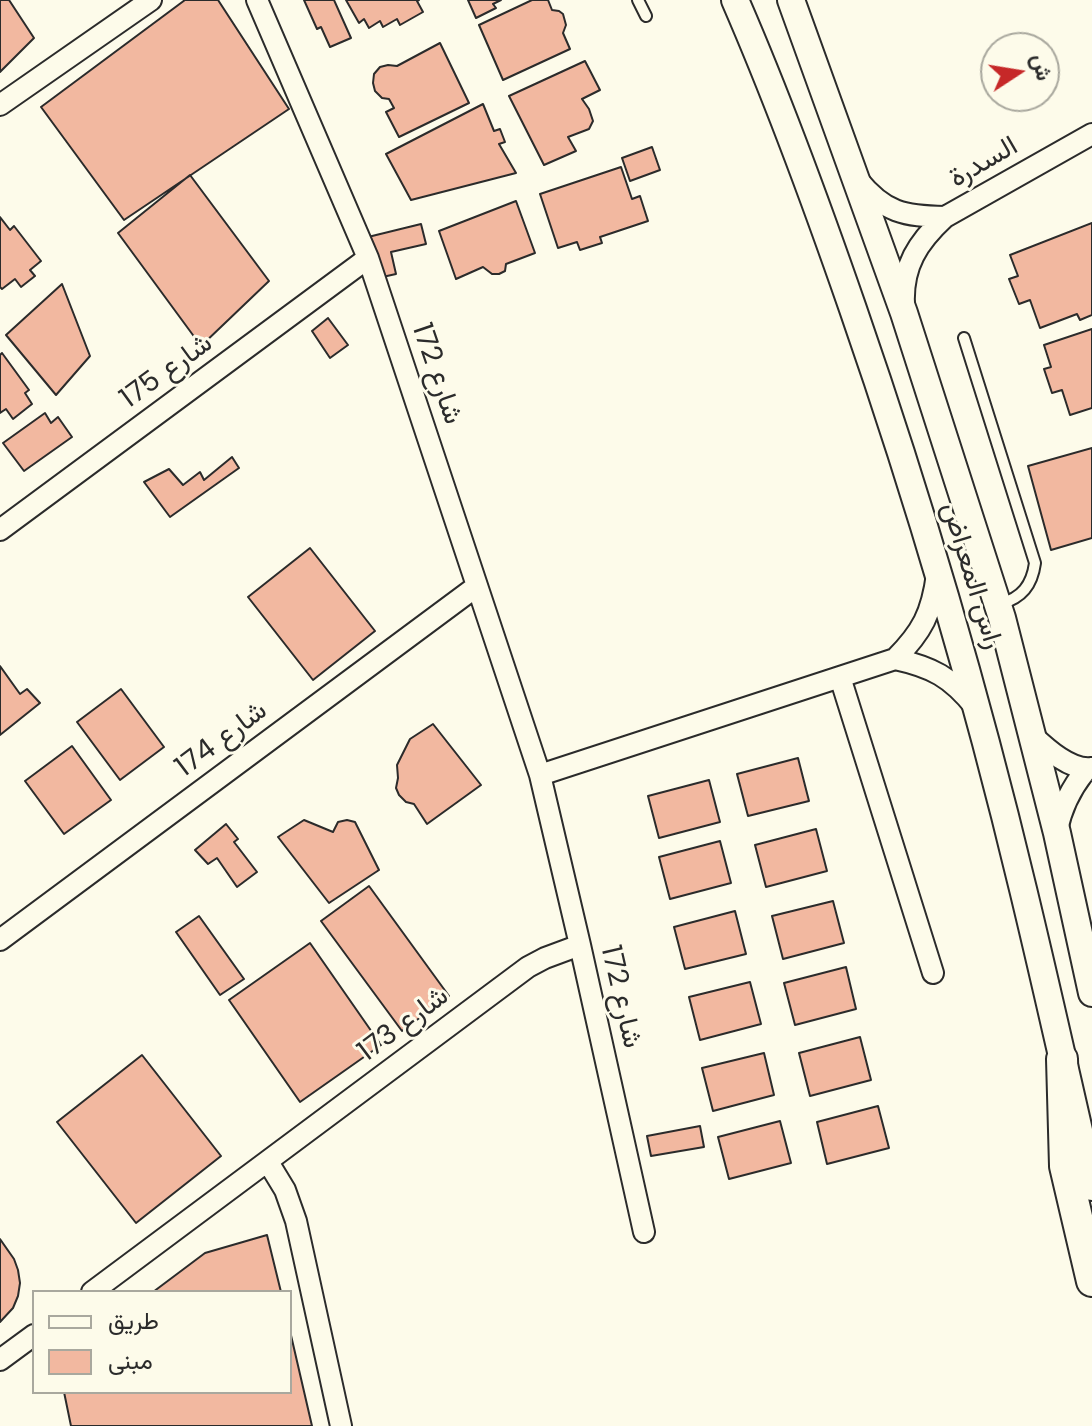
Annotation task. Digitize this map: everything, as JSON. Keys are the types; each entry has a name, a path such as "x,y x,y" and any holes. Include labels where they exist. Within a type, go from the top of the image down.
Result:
{"main road":[{"path":"1062,1059 1065,1166 1092,1281"}],"street":[{"path":"0,105 151,0"},
{"name":"شارع 172","path":"257,0 368,258 540,775 644,1232"},
{"name":"راس المعراض","path":"735,0 763,64 829,240 888,410 937,570 1023,888 1092,1187"},
{"name":"راس المعراض","path":"791,0 904,313 998,604 1057,833 1092,993"},
{"name":"السدرة","path":"904,313 903,291 907,270 915,250 928,233 945,217 1092,134"},
{"name":"السدرة","path":"857,178 872,197 894,211 945,217"},
{"name":"شارع 175","path":"0,530 368,258"},
{"path":"540,775 895,659 914,641 927,618 937,570"},
{"name":"شارع 174","path":"0,940 477,586"},
{"path":"895,659 920,664 943,674 962,690 977,710"},
{"path":"840,677 933,973"},
{"path":"1032,735 1058,756 1089,769 1066,799 1057,833"},
{"name":"شارع 173","path":"95,1290 528,967 580,945"},
{"path":"268,1162 285,1190 296,1221 341,1426"},
{"path":"0,1360 32,1336"}],"lane":[{"path":"638,0 646,16"},
{"path":"964,338 1035,563 1028,586 1020,595 998,604"}],"building":[{"path":"0,0 9,0 34,38 0,72"},
{"path":"185,0 218,0 289,109 124,220 41,107"},
{"path":"304,0 334,0 351,38 330,47 321,27 317,29"},
{"path":"346,0 419,0 423,12 400,25 397,19 383,27 380,21 369,28 364,19 359,23"},
{"path":"468,0 501,0 493,4 496,8 476,18"},
{"path":"532,0 548,0 552,10 563,14 566,25 563,33 570,49 503,80 479,25"},
{"path":"440,43 469,103 399,137 386,112 394,108 389,99 382,98 375,91 374,74 380,67 397,66"},
{"path":"585,61 600,90 582,99 593,121 589,129 568,137 576,151 544,165 509,96"},
{"path":"483,104 494,131 500,129 505,142 499,144 516,173 411,200 386,154"},
{"path":"652,147 660,170 630,181 622,158"},
{"path":"621,167 632,199 640,196 648,221 600,237 602,243 580,250 577,242 558,248 540,194"},
{"path":"190,175 269,281 201,346 118,233"},
{"path":"516,201 535,253 506,264 505,271 499,274 492,274 483,267 456,279 439,231"},
{"path":"0,217 10,230 14,226 41,261 30,270 35,276 21,287 15,279 2,289 0,287"},
{"path":"1092,223 1092,315 1080,320 1077,314 1040,328 1030,300 1019,304 1009,279 1018,276 1010,255"},
{"path":"421,224 426,244 391,252 396,274 378,278 368,237"},
{"path":"62,284 90,356 56,395 6,335"},
{"path":"328,318 348,345 330,358 312,331"},
{"path":"1092,329 1092,408 1070,415 1062,390 1052,393 1044,369 1051,367 1044,345"},
{"path":"2,353 29,390 25,393 32,404 13,419 6,409 0,413"},
{"path":"45,413 51,423 58,417 72,437 24,471 3,443"},
{"path":"1092,448 1092,538 1051,550 1028,466"},
{"path":"232,457 239,468 170,517 144,482 169,469 183,485 200,472 204,480"},
{"path":"310,548 375,631 313,680 248,597"},
{"path":"0,666 20,694 27,689 40,703 0,735"},
{"path":"121,689 164,747 120,780 77,722"},
{"path":"433,724 481,785 427,824 414,804 406,802 399,795 396,788 397,765 410,739"},
{"path":"72,746 111,800 64,834 25,781"},
{"path":"798,758 809,801 748,816 737,774"},
{"path":"709,780 720,822 659,838 648,796"},
{"path":"304,820 333,832 338,822 355,822 379,870 329,903 278,837"},
{"path":"226,824 238,839 234,842 257,872 237,887 217,858 208,864 195,850"},
{"path":"816,829 827,871 766,887 755,845"},
{"path":"720,841 731,883 670,899 659,857"},
{"path":"369,886 449,996 402,1031 321,921"},
{"path":"833,901 844,943 783,959 772,916"},
{"path":"735,911 746,954 685,969 674,927"},
{"path":"199,916 244,979 220,995 176,932"},
{"path":"310,943 381,1045 300,1102 229,1000"},
{"path":"846,967 856,1009 795,1025 784,983"},
{"path":"750,982 761,1024 700,1040 689,997"},
{"path":"860,1037 871,1080 810,1096 799,1053"},
{"path":"764,1053 774,1095 713,1111 702,1068"},
{"path":"142,1055 221,1156 136,1223 57,1122"},
{"path":"878,1106 889,1148 827,1164 817,1122"},
{"path":"780,1121 791,1163 729,1179 718,1137"},
{"path":"700,1126 704,1147 651,1156 647,1136"},
{"path":"267,1235 281,1290 156,1290 205,1253"},
{"path":"0,1239 14,1259 20,1283 13,1308 0,1322"},
{"path":"292,1340 312,1426 71,1426 64,1394 292,1394"}]}
